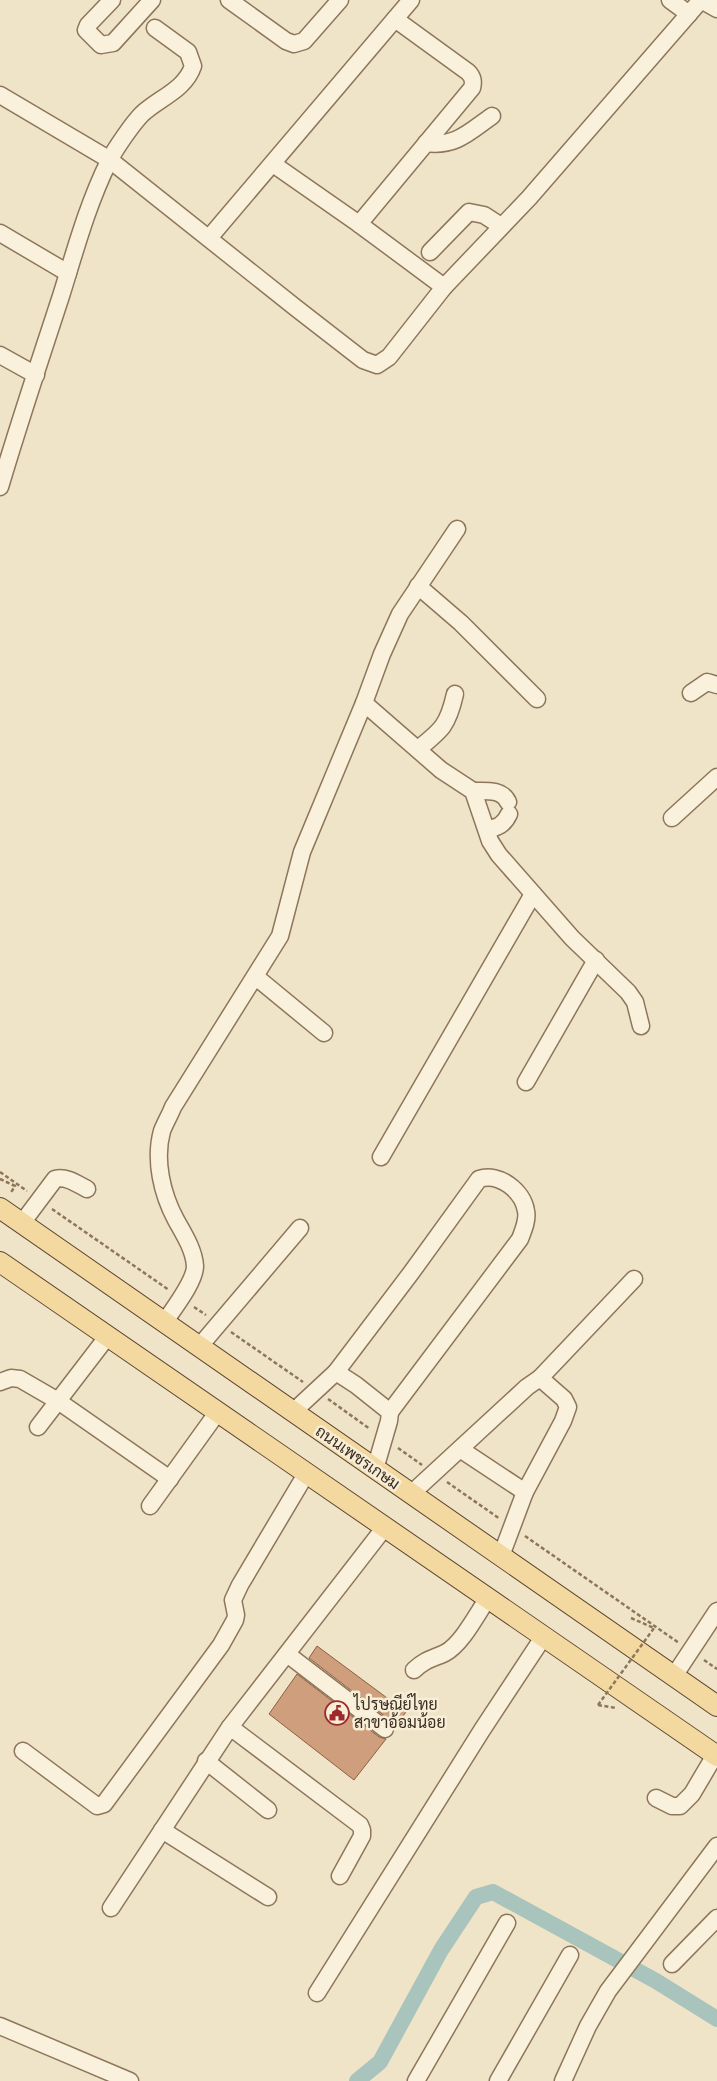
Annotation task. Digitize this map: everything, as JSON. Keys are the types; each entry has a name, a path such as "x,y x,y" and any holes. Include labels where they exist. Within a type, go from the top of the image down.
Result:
{"main road":[{"name":"ถนนเพชรเกษม","path":"0,1208 717,1706"},
{"path":"0,1262 716,1755"}],"street":[{"path":"112,0 88,25 86,30 101,44 113,43 152,0"},
{"path":"237,2 286,42 294,44 304,41 340,0"},
{"path":"208,238 411,0"},
{"path":"670,0 689,14"},
{"path":"0,95 110,160 356,354 377,365 389,357 444,287 529,198 701,0 717,9"},
{"path":"360,224 472,88 474,82 468,72 395,19"},
{"path":"1,480 68,272 110,160 140,116 151,107 163,101 178,87 193,66 188,52 155,28"},
{"path":"426,143 440,145 450,143 492,116"},
{"path":"273,164 360,224 444,287"},
{"path":"430,252 469,212 484,215 501,226"},
{"path":"0,233 68,272"},
{"path":"0,354 36,375"},
{"path":"164,1323 191,1280 195,1268 192,1251 170,1208 160,1172 160,1146 163,1130 173,1107 280,936 302,852 400,614 457,529"},
{"path":"418,586 461,623 537,698"},
{"path":"691,694 706,682 717,685"},
{"path":"418,749 444,726 450,714 455,694"},
{"path":"364,703 441,770 473,791 500,794 506,797 508,808 506,820 500,826 487,830"},
{"path":"672,818 717,778"},
{"path":"473,791 490,841 499,855 572,938 628,992 635,1002 641,1026"},
{"path":"381,1157 484,982 533,894"},
{"path":"526,1082 596,960"},
{"path":"256,977 324,1032"},
{"path":"294,1411 336,1372 479,1179 488,1176 498,1178 508,1185 520,1196 526,1212 520,1239 390,1412 375,1469"},
{"path":"22,1223 55,1179 71,1180 87,1189"},
{"path":"198,1347 300,1228"},
{"path":"411,1494 527,1387 540,1378 634,1279"},
{"path":"38,1427 107,1337"},
{"path":"336,1372 390,1412"},
{"path":"0,1382 11,1378 20,1379 58,1401 170,1479"},
{"path":"501,1556 525,1492 563,1421 568,1407 564,1399 540,1378"},
{"path":"150,1506 218,1413"},
{"path":"460,1449 525,1492"},
{"path":"22,1751 96,1806 104,1804 221,1645 235,1620 233,1600 240,1585 306,1474"},
{"path":"111,1908 230,1727 385,1527"},
{"path":"414,1670 426,1660 445,1653 457,1643 488,1598"},
{"path":"674,1676 717,1611"},
{"path":"317,1993 482,1730 544,1636"},
{"path":"287,1654 385,1729"},
{"path":"230,1727 360,1825 362,1836 340,1876"},
{"path":"656,1798 672,1806 680,1806 692,1794 716,1755"},
{"path":"206,1761 268,1810"},
{"path":"162,1830 268,1897"},
{"path":"563,2081 588,2026 608,1991 717,1846"},
{"path":"672,1964 717,1918"},
{"path":"416,2081 507,1923"},
{"path":"498,2081 570,1955"},
{"path":"0,2026 130,2081"}],"path":[{"path":"0,1172 717,1669"},
{"path":"0,1179 15,1186"},
{"path":"620,1709 598,1705 654,1628 631,1618"}],"building":[{"path":"317,1646 406,1712 395,1727 391,1721 309,1658"},
{"path":"297,1674 379,1737 386,1739 354,1780 269,1714"}],"waterway":[{"path":"357,2081 380,2062 441,1950 476,1897 493,1892 656,1981 717,2019"}],"place":[{"name":"ไปรษณีย์ไทย สาขาอ้อมน้อย","path":"337,1713"}]}
